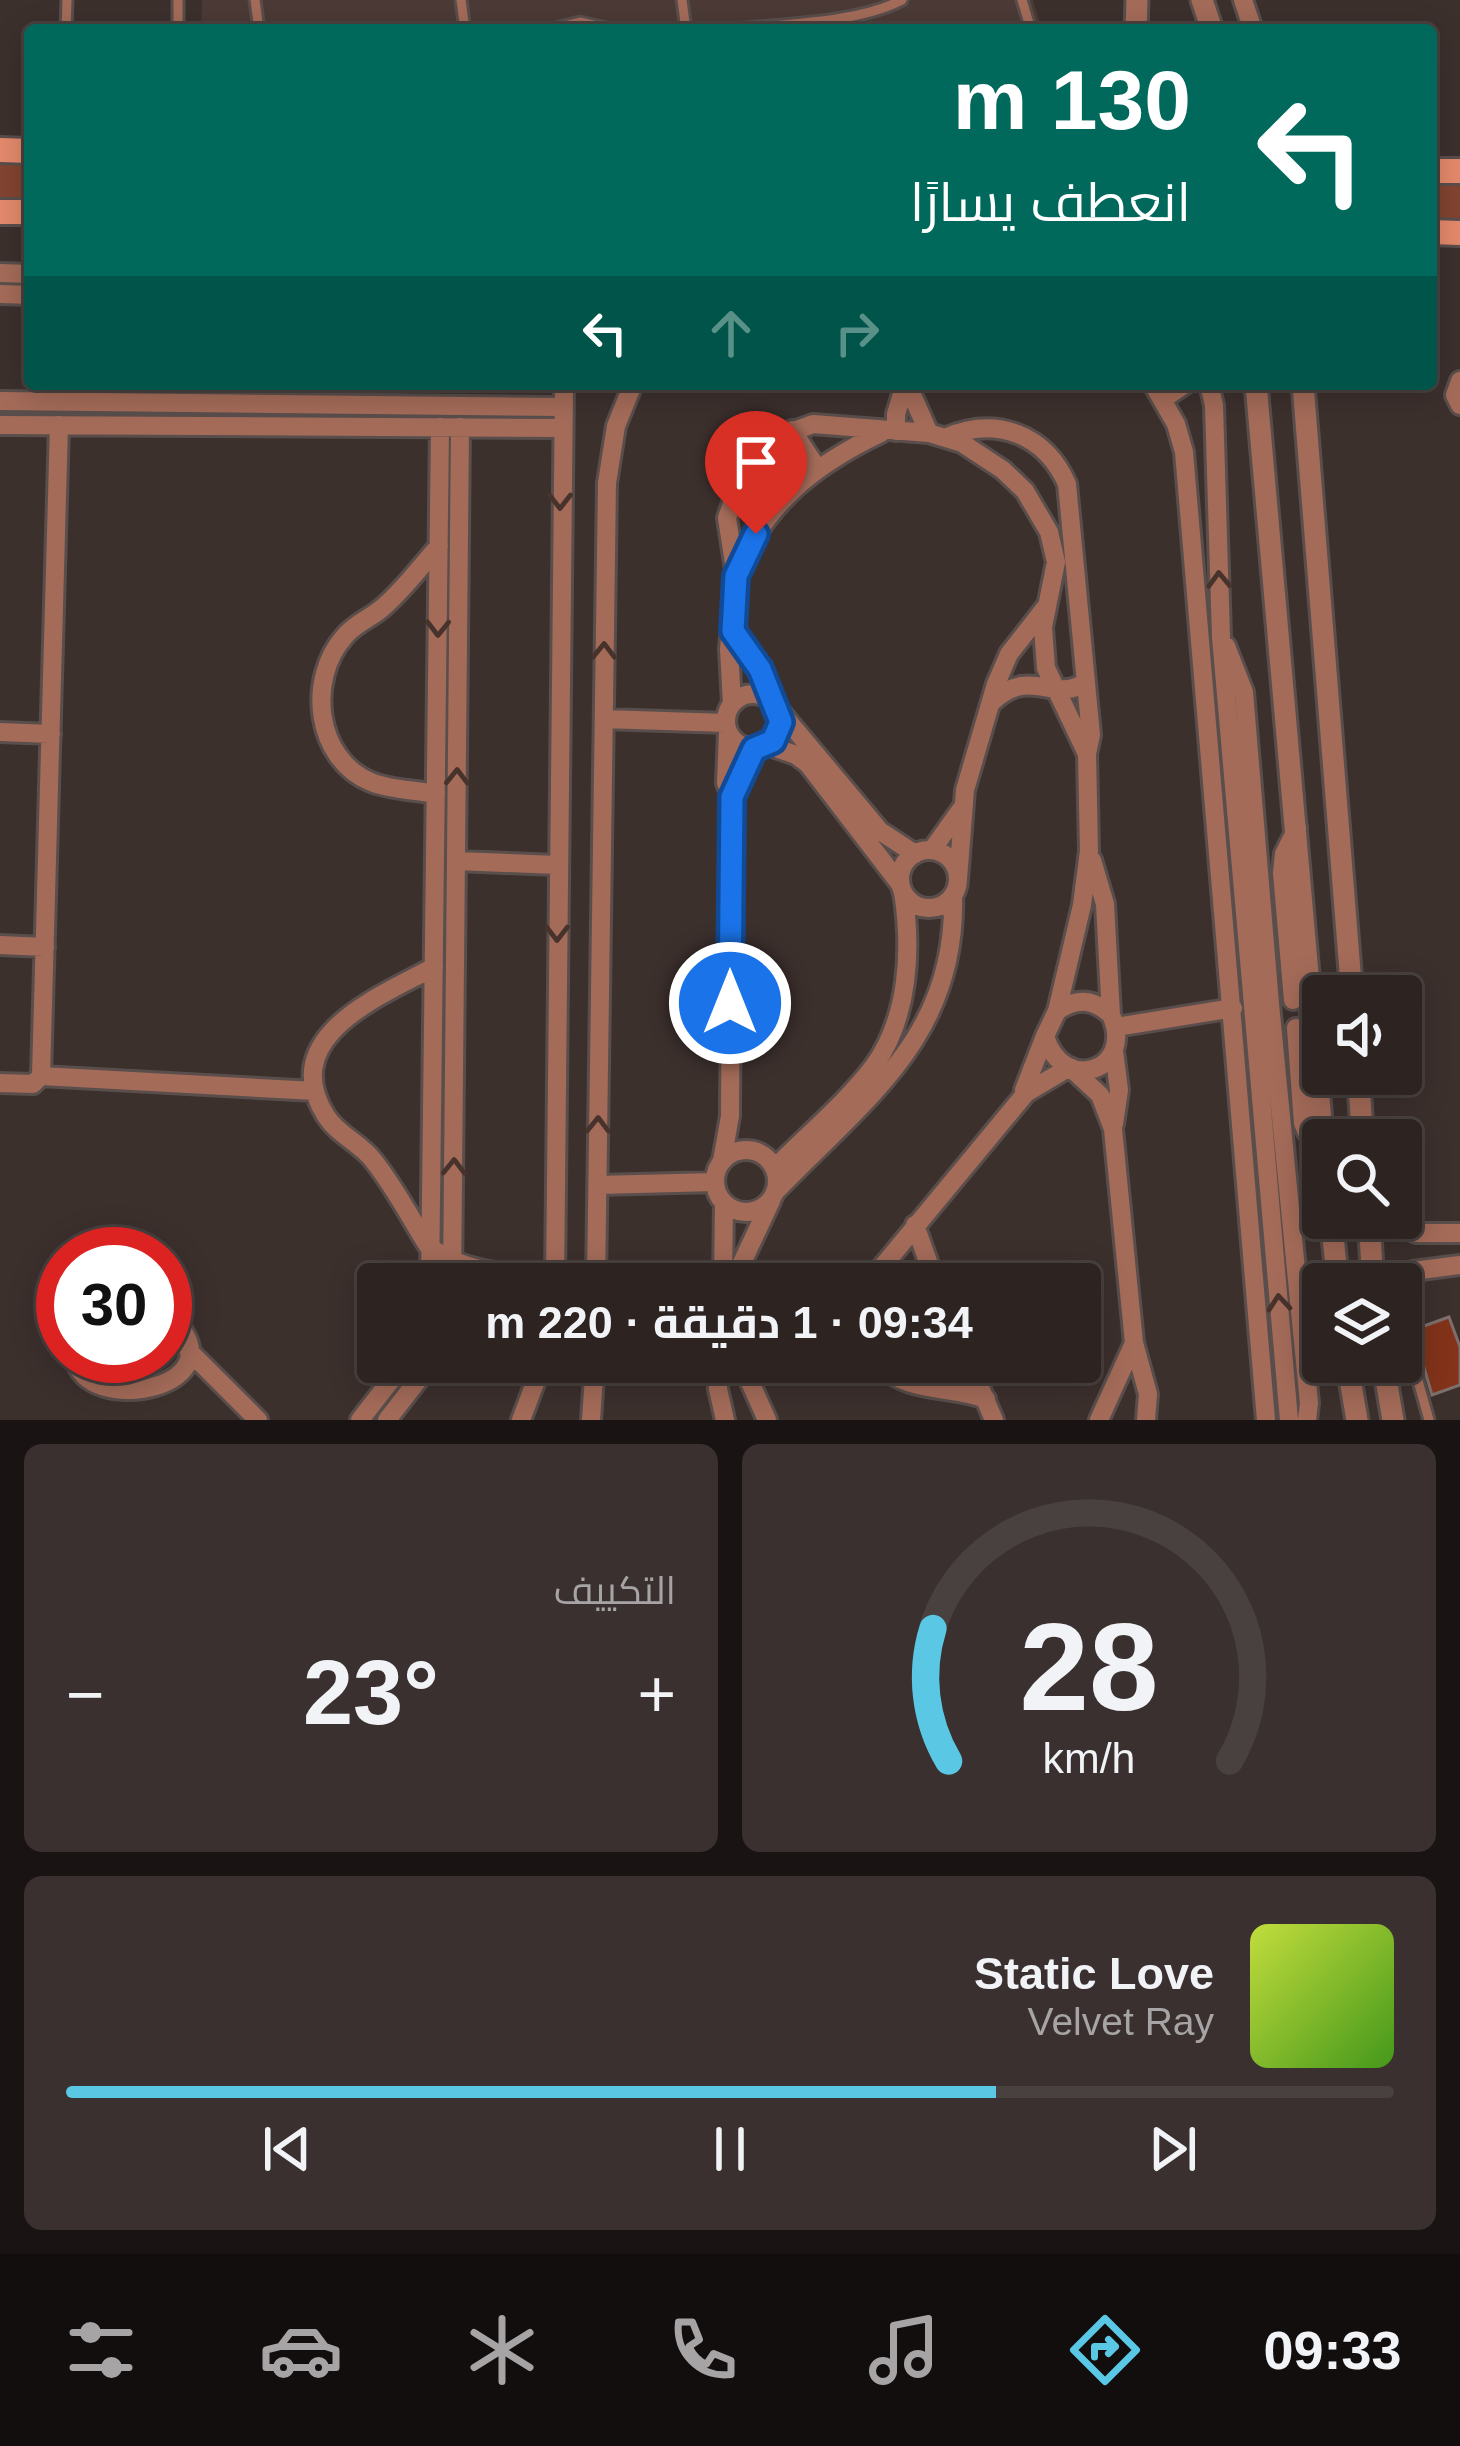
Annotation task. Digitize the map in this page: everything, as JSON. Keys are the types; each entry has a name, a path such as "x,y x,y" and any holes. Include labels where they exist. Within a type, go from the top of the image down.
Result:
{"street":[{"path":"1460,381 1455,395 1460,405"},
{"path":"555,1263 563,390"},
{"path":"596,1263 607,483 616,426 631,390"},
{"path":"736,576 769,514 818,468 891,431 904,390"},
{"path":"910,390 938,435 990,460 1014,480 1049,532 1056,562 1042,647 1052,687 1087,754"},
{"path":"1210,390 1221,638 1289,1420"},
{"path":"1257,390 1298,827 1302,975"},
{"path":"1304,390 1350,975"},
{"path":"1158,391 1176,424 1184,452 1266,1420"},
{"path":"0,401 242,393 562,407"},
{"path":"727,1263 724,1204 715,1182 730,1116 732,797 726,783 736,576 727,518 735,485 764,446 793,430 813,424 938,435 977,427 1010,430 1036,442 1064,476 1091,735 1087,754 1089,851 1078,932 1057,1011 1016,1105"},
{"path":"0,425 560,428"},
{"path":"0,1083 33,1084 41,1076 59,425"},
{"path":"429,1263 439,547 450,427"},
{"path":"450,427 457,861 453,1263"},
{"path":"793,430 818,468"},
{"path":"990,460 1010,430"},
{"path":"1034,504 1064,476"},
{"path":"735,485 769,514"},
{"path":"436,794 373,783 358,774 334,748 320,698 327,666 343,638 382,608 439,547"},
{"path":"1046,606 1065,606 1080,618"},
{"path":"774,1195 775,1168 924,1029 942,987 952,942 962,808 972,760 1009,654 1046,606"},
{"path":"732,797 761,747 780,729 760,669 733,631"},
{"path":"1221,638 1244,692 1307,1420"},
{"path":"993,701 1014,686 1073,689 1085,682"},
{"path":"728,720 749,694 773,704 902,888 922,908 940,906 956,888"},
{"path":"604,719 728,720"},
{"path":"728,720 738,744 796,755 880,831 923,852 948,856 956,888"},
{"path":"0,732 50,734"},
{"path":"739,1263 774,1195 880,1071 905,984 908,938 903,866 923,852 962,808"},
{"path":"1089,851 1105,904 1119,1090 1113,1129 1134,1343 1146,1375 1146,1420"},
{"path":"457,861 557,866"},
{"path":"0,945 45,947"},
{"path":"434,967 348,1013 331,1030 319,1050 315,1090 328,1119 371,1156 428,1246 453,1263"},
{"path":"1270,1004 1302,999"},
{"path":"1057,1011 1079,1000 1102,1007 1114,1021"},
{"path":"1114,1021 1233,1008"},
{"path":"1273,1030 1302,1026"},
{"path":"1045,1036 1053,1057 1100,1095 1113,1129"},
{"path":"884,1263 1039,1082 1071,1069 1097,1068 1114,1051"},
{"path":"41,1076 315,1090"},
{"path":"730,1116 753,1150 775,1168"},
{"path":"722,1161 733,1153 753,1150"},
{"path":"598,1185 715,1182"},
{"path":"724,1204 749,1212 774,1195"},
{"path":"915,1225 928,1263"},
{"path":"1422,1232 1460,1233"},
{"path":"1439,1234 1432,1248 1451,1265"},
{"path":"1110,1416 1134,1343"},
{"path":"192,1354 259,1420"},
{"path":"81,1383 101,1406"},
{"path":"161,1407 182,1383"},
{"path":"360,1420 389,1383"},
{"path":"387,1420 416,1383"},
{"path":"521,1420 535,1383"},
{"path":"590,1420 593,1383"},
{"path":"718,1383 724,1420"},
{"path":"740,1420 764,1415 750,1383"},
{"path":"907,1383 986,1400"},
{"path":"942,1388 947,1383"},
{"path":"978,1383 994,1420"},
{"path":"1351,1383 1358,1420"},
{"path":"1387,1383 1393,1420"}],"lane":[{"path":"781,24 885,9 902,0"},
{"path":"1419,1383 1429,1420"}],"shaded area":[{"path":"202,0 1033,0 1040,24 201,24"},
{"path":"0,159 24,159 24,200 0,200"},
{"path":"1437,183 1460,184 1460,222 1437,221"}],"building":[{"path":"1449,1317 1460,1347 1460,1385 1432,1395 1422,1361 1422,1327"}],"route":[{"path":"730,1003 732,797 754,749 773,741 781,722 760,669 733,631 736,576 756,534"}]}
